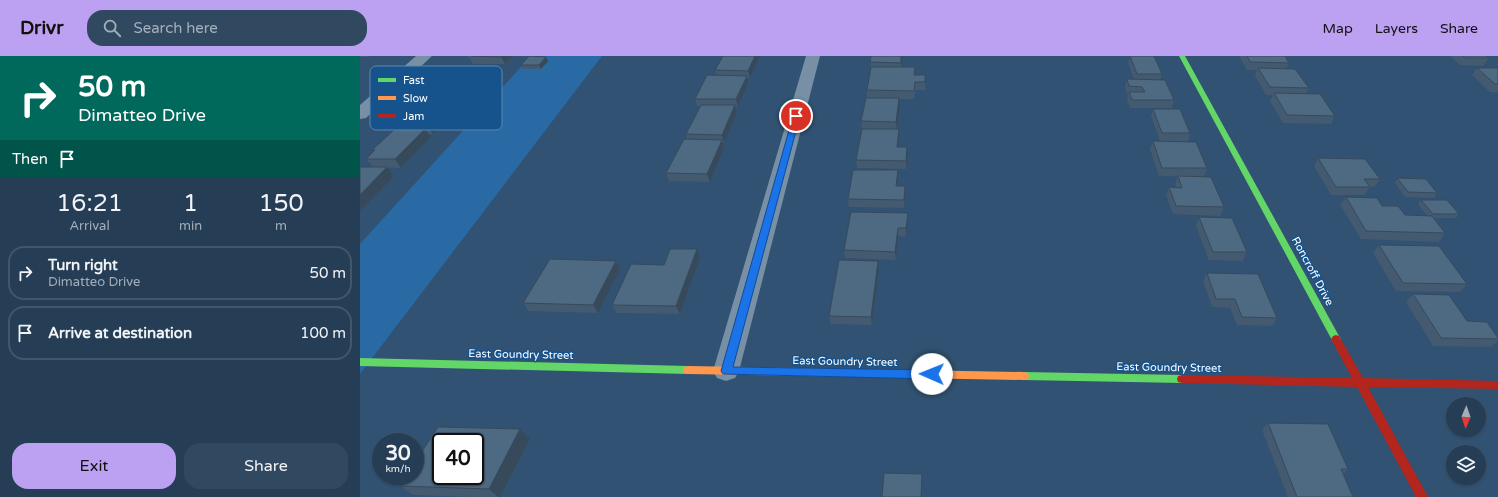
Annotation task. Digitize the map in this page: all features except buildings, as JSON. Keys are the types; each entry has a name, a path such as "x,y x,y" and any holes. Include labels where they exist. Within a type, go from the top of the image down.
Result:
{"street":[{"path":"414,66 425,56"},
{"path":"726,371 813,56"},
{"name":"Roncroff Drive","path":"1182,56 1422,497"},
{"path":"360,114 370,105"},
{"name":"East Goundry Street","path":"360,362 726,371 1498,385"}],"shaded area":[{"path":"531,56 602,56 360,374 360,244 464,130 502,130 502,88"}],"traffic: fast":[{"path":"1182,56 1336,339"},
{"path":"360,362 688,370"},
{"path":"1024,376 1182,379"}],"traffic: slow":[{"path":"688,370 1024,376"}],"traffic: jam":[{"path":"1336,339 1422,497"},
{"path":"1182,379 1498,385"}],"route":[{"path":"796,116 726,371 932,374"}]}
